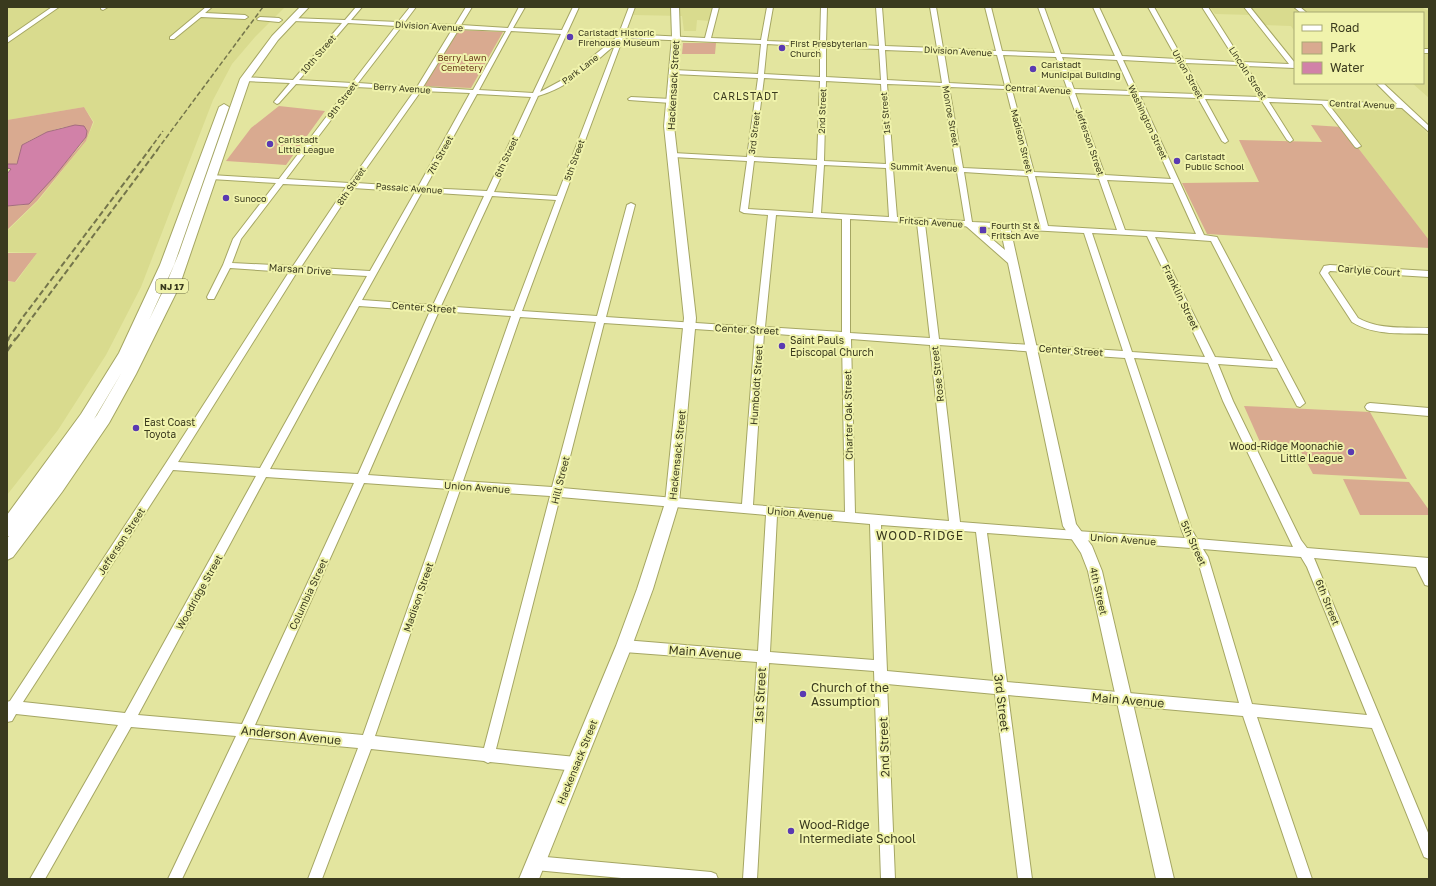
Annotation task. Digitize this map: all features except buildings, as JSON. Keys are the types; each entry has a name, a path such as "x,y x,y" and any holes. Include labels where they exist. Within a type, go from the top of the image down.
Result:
{"highway":[{"name":"NJ 17","path":"7,529 87,418 126,354 167,265 229,93 251,56 288,15 305,7"},
{"name":"NJ 17","path":"7,552 56,487 103,419 138,359 172,287 185,253 245,79 288,15"},
{"path":"266,34 288,15"},
{"path":"7,561 56,487"}],"main road":[{"name":"Hackensack Street","path":"529,879 624,646 645,589 672,503 690,326 676,206 673,155 669,126 676,37 676,7"}],"street":[{"path":"7,41 56,7"},
{"path":"172,38 209,7"},
{"name":"10th Street","path":"277,102 359,7"},
{"name":"9th Street","path":"211,297 227,265 237,239 399,24 414,7"},
{"name":"8th Street","path":"234,365 351,185 418,90 455,27 469,7"},
{"name":"7th Street","path":"357,303 522,7"},
{"name":"6th Street","path":"436,308 576,7"},
{"name":"5th Street","path":"517,313 632,7"},
{"path":"708,39 716,7"},
{"name":"3rd Street","path":"744,211 761,77 764,41 770,7"},
{"name":"2nd Street","path":"817,215 823,80 822,44 824,7"},
{"name":"1st Street","path":"879,7 880,47 890,166 892,220"},
{"name":"Monroe Street","path":"933,7 969,224"},
{"name":"Madison Street","path":"988,7 1045,228"},
{"name":"Jefferson Street","path":"1041,7 1060,56 1122,232"},
{"name":"Washington Street","path":"1096,7 1201,237"},
{"name":"Union Street","path":"1151,7 1225,141"},
{"name":"Lincoln Street","path":"1204,7 1290,140"},
{"path":"1247,7 1294,66"},
{"path":"200,15 245,17"},
{"name":"Division Avenue","path":"260,19 288,15 346,22 564,32"},
{"name":"Division Avenue","path":"622,36 676,37 1294,66"},
{"name":"Park Lane","path":"535,95 545,93 571,77 622,36"},
{"name":"Central Avenue","path":"673,72 1403,106"},
{"name":"Berry Avenue","path":"245,79 418,90 535,95"},
{"path":"1379,84 1429,130"},
{"path":"631,99 671,101"},
{"path":"1324,103 1357,146"},
{"name":"Summit Avenue","path":"673,155 1102,176 1175,181"},
{"name":"Passaic Avenue","path":"211,176 560,198"},
{"name":"Hill Street","path":"488,756 630,205"},
{"name":"Fritsch Avenue","path":"744,211 1122,232 1214,239 1281,365"},
{"name":"Humboldt Street","path":"747,509 760,329 772,213"},
{"name":"Charter Oak Street","path":"846,217 846,335 850,517"},
{"name":"Rose Street","path":"921,222 955,526"},
{"path":"969,224 1012,261"},
{"name":"4th Street","path":"1005,226 1070,526 1087,550 1094,566 1165,879"},
{"name":"5th Street","path":"1087,230 1187,532 1202,557 1248,711 1305,879"},
{"name":"Franklin Street","path":"1150,234 1211,359"},
{"name":"Marsan Drive","path":"227,265 373,274"},
{"name":"Carlyle Court","path":"1429,274 1330,268 1326,268 1324,273 1359,324 1369,327 1429,331"},
{"name":"Center Street","path":"357,303 600,318 690,326 934,340 1281,365"},
{"name":"Woodridge Street","path":"36,879 128,720 357,303"},
{"name":"Columbia Street","path":"175,879 246,730 361,479 436,308"},
{"name":"Madison Street","path":"315,879 367,742 517,313"},
{"name":"6th Street","path":"1211,359 1228,401 1297,543 1312,564 1429,852"},
{"name":"Jefferson Street","path":"9,710 170,466 234,365"},
{"path":"1281,365 1300,403"},
{"path":"1370,407 1429,412"},
{"name":"Union Avenue","path":"170,466 557,492 672,503 1076,536 1194,543 1424,563"},
{"name":"1st Street","path":"750,879 762,657 772,511"},
{"name":"2nd Street","path":"876,519 888,879"},
{"name":"3rd Street","path":"981,528 1025,879"},
{"path":"1424,563 1429,581"},
{"name":"Main Avenue","path":"624,646 762,657 1000,688 1376,722"},
{"name":"Anderson Avenue","path":"9,710 246,730 576,764"},
{"path":"535,863 711,879"}],"shaded area":[{"path":"7,7 285,7 255,37 232,64 213,100 141,287 106,355 58,430 7,495 7,282 16,282 37,253 7,252 7,231 38,201 86,141 94,122 84,107 7,120"},
{"path":"636,7 713,8 710,21 697,20 696,31 684,31 682,16 633,15"},
{"path":"1210,7 1293,7 1298,12 1294,12 1294,30 1291,26 1261,25 1252,15 1215,14"},
{"path":"1298,7 1421,7 1429,11 1429,98 1413,84 1424,84 1424,12 1305,12"},
{"path":"1332,106 1401,106 1429,135 1429,240 1342,127"}],"green space":[{"name":"Berry Lawn Cemetery","path":"459,30 503,32 471,88 423,86"},
{"path":"683,43 716,43 715,54 682,54"},
{"name":"Carlstadt Little League","path":"279,106 325,111 286,165 226,161 251,128"},
{"path":"84,107 93,122 86,141 37,201 7,230 7,206 25,205 32,201 81,145 86,137 87,131 84,126 67,127 59,128 36,137 22,145 18,162 14,165 7,164 7,120"},
{"path":"1311,125 1342,127 1429,240 1429,248 1207,234 1182,183 1259,182 1239,140 1322,142"},
{"path":"7,253 37,253 15,282 7,281"},
{"path":"1244,406 1370,412 1407,479 1313,474 1297,444 1260,442"},
{"path":"1343,479 1409,482 1429,510 1429,515 1360,515"}],"water":[{"path":"75,125 84,126 87,131 86,137 54,177 29,204 7,206 7,174 11,169 7,168 7,164 17,164 22,145 47,132"}],"railway":[{"path":"157,150 263,7"},
{"path":"149,150 163,131"},
{"path":"8,339 150,149"},
{"path":"16,339 158,149"},
{"path":"7,351 16,338"}],"place":[{"name":"Carlstadt Historic Firehouse Museum","path":"570,37"},
{"name":"First Presbyterian Church","path":"782,48"},
{"name":"Carlstadt Municipal Building","path":"1033,69"},
{"name":"Carlstadt Little League","path":"270,144"},
{"name":"Carlstadt Public School","path":"1177,161"},
{"name":"Sunoco","path":"226,198"},
{"name":"Fourth St & Fritsch Ave","path":"983,230"},
{"name":"Saint Pauls Episcopal Church","path":"782,346"},
{"name":"East Coast Toyota","path":"136,428"},
{"name":"Wood-Ridge Moonachie Little League","path":"1351,452"},
{"name":"Church of the Assumption","path":"803,694"},
{"name":"Wood-Ridge Intermediate School","path":"791,831"}],"district":[{"name":"CARLSTADT","path":"746,96"},
{"name":"WOOD-RIDGE","path":"920,535"}]}
